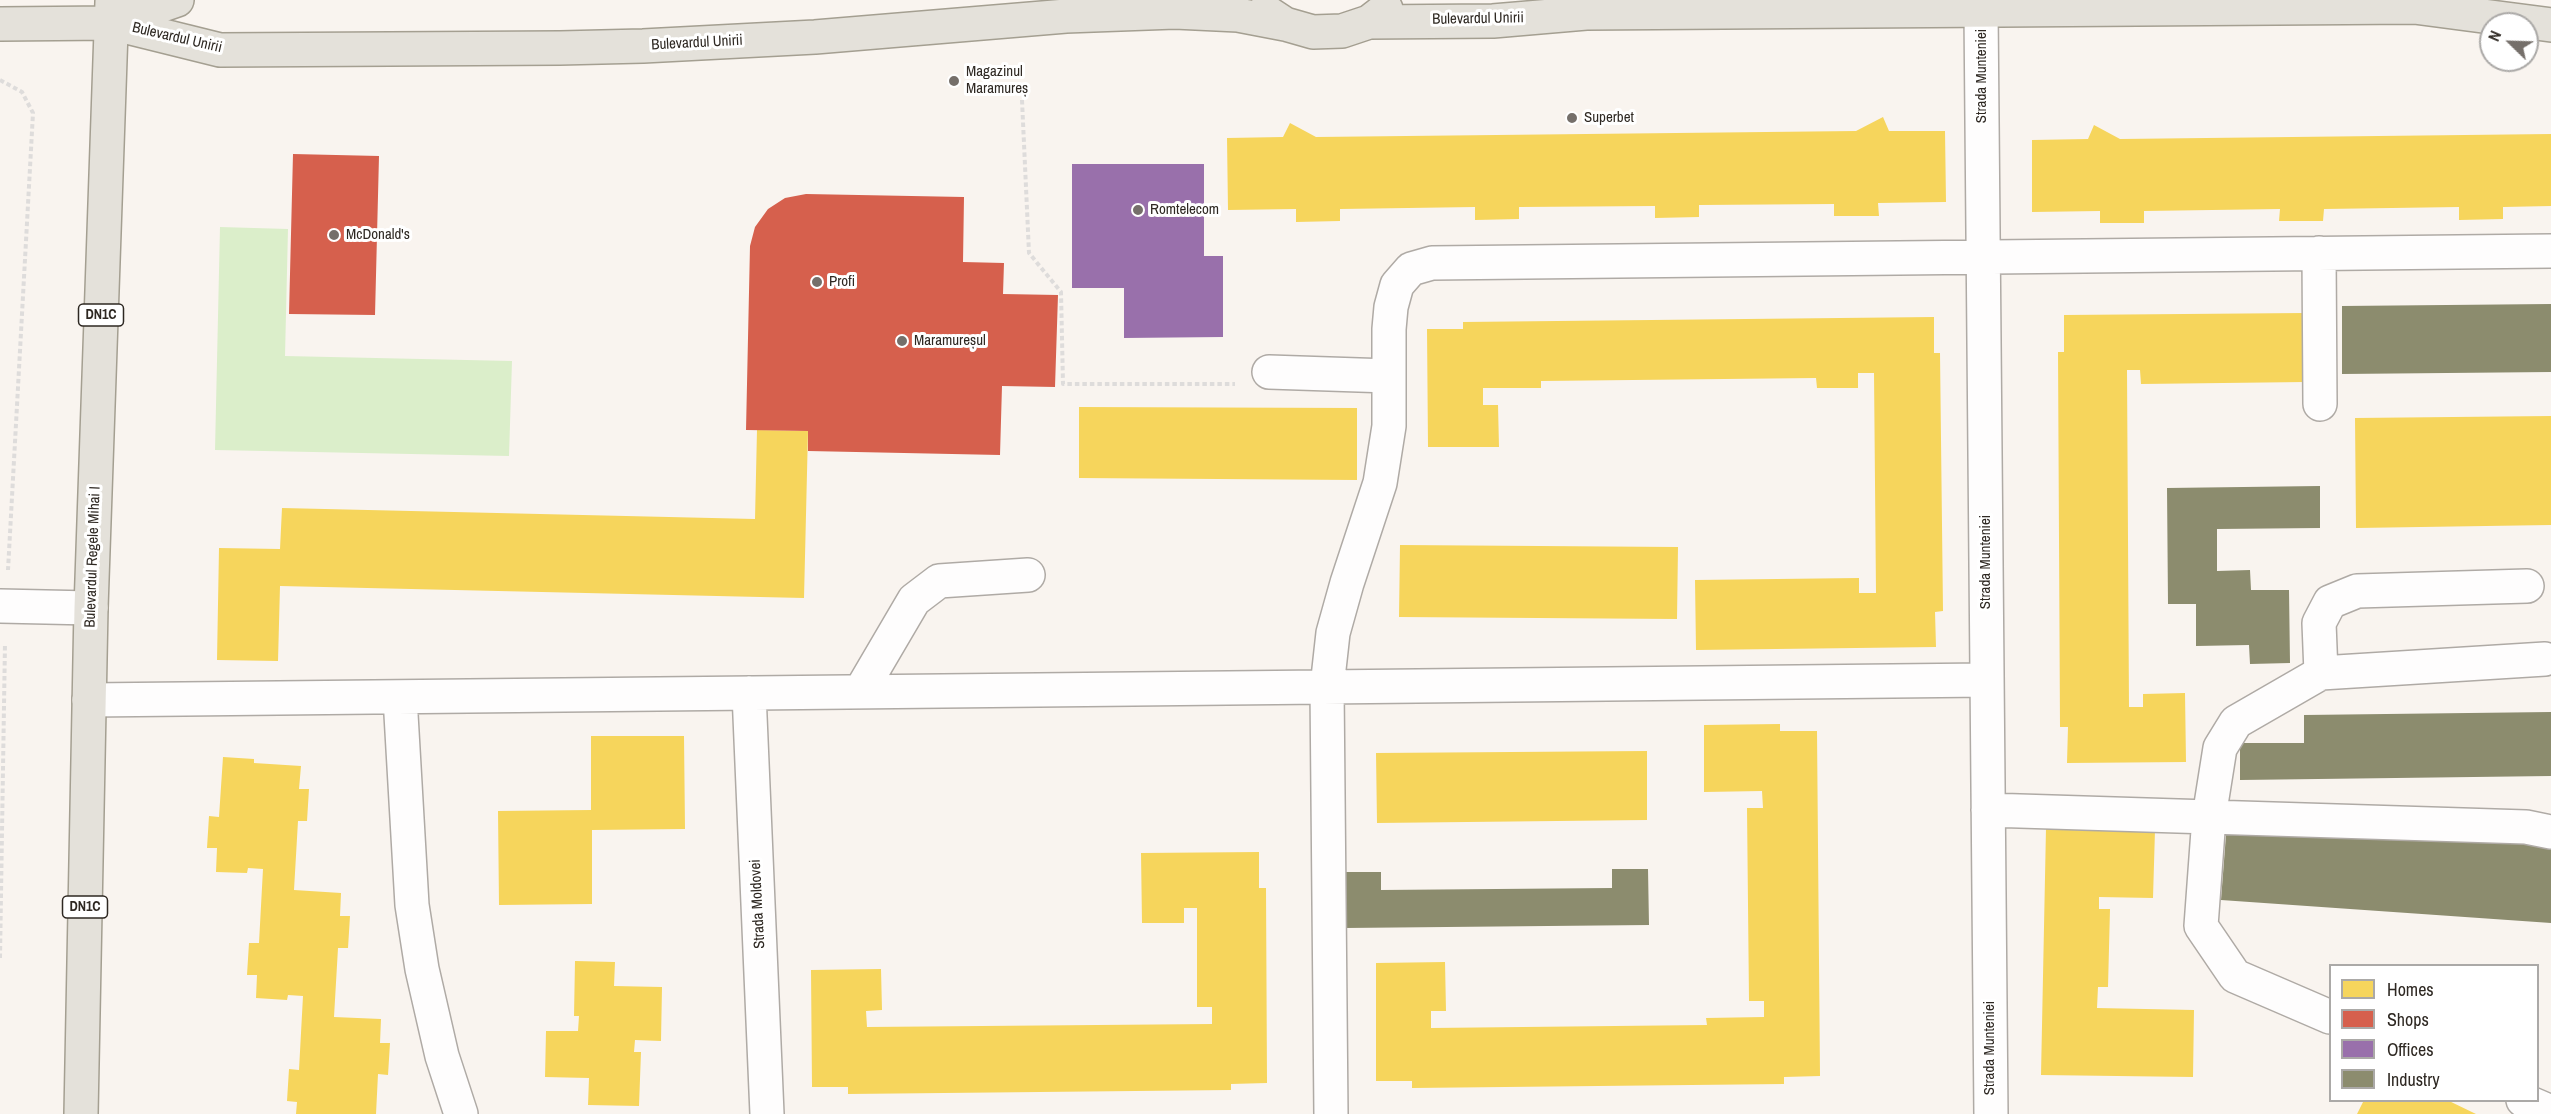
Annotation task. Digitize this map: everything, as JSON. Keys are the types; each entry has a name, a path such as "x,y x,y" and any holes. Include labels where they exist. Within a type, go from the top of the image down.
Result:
{"main road":[{"name":"Bulevardul Unirii","path":"0,24 111,11 177,0"},
{"name":"Bulevardul Unirii","path":"1254,0 1284,24"},
{"name":"Bulevardul Unirii","path":"111,11 220,50 560,48 815,37 1066,16 1175,12 1238,15 1313,32 1342,31 1370,21 1396,0"},
{"name":"Bulevardul Unirii","path":"1370,21 1493,21 1577,6 1981,10 2429,4 2551,25"},
{"name":"Bulevardul Regele Mihai I","path":"81,1114 91,608 111,11"}],"street":[{"name":"Strada Munteniei","path":"1981,10 1991,1114"},
{"path":"1331,1114 1327,687 1333,633 1380,483 1389,426 1389,329 1397,285 1412,268 1432,263 2551,251"},
{"path":"2319,253 2320,404"},
{"path":"1269,372 1389,376"},
{"path":"860,692 914,600 939,581 1028,576"},
{"path":"2321,673 2319,623 2330,602 2357,591 2528,586"},
{"path":"3,606 91,608"},
{"path":"2329,1016 2235,976 2201,926 2209,817 2220,748 2236,722 2321,673 2545,659"},
{"path":"89,700 1987,680"},
{"name":"Strada Moldovei","path":"749,693 768,1114"},
{"path":"400,697 412,905 422,969 442,1056 460,1114"},
{"path":"1988,810 2526,827 2551,832"},
{"path":"2526,1102 2551,1112"}],"path":[{"path":"0,80 22,92 33,113 3,606 0,958"},
{"path":"1022,99 1029,253 1061,292 1063,384 1243,384 1269,372"}],"green space":[{"path":"220,227 288,229 285,356 512,361 509,456 215,450"}],"building: Homes":[{"path":"1883,117 1889,131 1945,131 1946,202 1878,203 1879,216 1834,216 1834,204 1699,205 1699,217 1655,218 1655,206 1519,207 1519,219 1475,220 1475,207 1340,209 1340,221 1296,222 1296,209 1228,210 1227,138 1283,137 1290,123 1316,137 1856,131"},
{"path":"2094,125 2120,139 2551,134 2551,206 2503,207 2503,219 2459,220 2459,207 2324,209 2323,221 2279,221 2280,209 2144,211 2144,223 2100,223 2100,211 2032,212 2032,140 2088,139"},
{"path":"2304,313 2305,382 2141,384 2140,370 2127,370 2129,707 2143,707 2143,694 2185,693 2186,762 2067,763 2068,727 2060,727 2058,352 2064,352 2064,315"},
{"path":"1934,317 1934,353 1940,353 1943,611 1935,612 1936,647 1696,650 1695,580 1859,578 1859,593 1876,593 1874,373 1858,373 1858,388 1817,388 1816,378 1541,381 1541,388 1483,388 1483,405 1498,405 1499,447 1428,447 1427,329 1463,329 1463,322"},
{"path":"1079,407 1357,408 1357,480 1079,478"},
{"path":"2551,416 2551,525 2356,528 2355,418"},
{"path":"757,430 808,431 804,598 280,586 278,661 217,660 219,548 280,549 282,508 755,519"},
{"path":"1400,545 1678,547 1677,619 1399,617"},
{"path":"1780,724 1780,731 1817,731 1820,1076 1784,1077 1784,1084 1412,1088 1412,1081 1376,1081 1376,963 1445,962 1446,1011 1431,1011 1431,1028 1707,1025 1706,1018 1764,1017 1764,1001 1749,1001 1747,808 1763,808 1762,791 1704,792 1704,725"},
{"path":"591,736 684,736 685,829 592,830 592,904 499,905 498,811 591,810"},
{"path":"1647,751 1647,820 1377,823 1376,753"},
{"path":"223,757 254,759 254,763 301,766 299,789 309,789 307,821 298,821 294,890 341,893 340,916 350,916 348,948 338,948 334,1017 381,1019 380,1043 390,1043 388,1075 378,1074 376,1114 296,1114 297,1102 287,1101 289,1069 299,1070 303,996 288,995 287,1000 256,998 257,975 247,975 249,943 259,943 263,869 248,868 247,873 216,872 217,848 207,848 209,816 219,817"},
{"path":"2046,828 2155,830 2153,898 2099,897 2099,909 2110,909 2108,987 2098,987 2097,1008 2194,1010 2193,1077 2041,1075"},
{"path":"1259,852 1259,888 1266,888 1267,1083 1231,1084 1231,1090 848,1094 848,1087 812,1087 811,970 881,969 882,1010 866,1011 867,1027 1212,1024 1212,1007 1197,1007 1197,908 1184,908 1184,923 1142,923 1141,853"},
{"path":"575,961 615,962 614,986 662,987 661,1041 635,1040 634,1052 641,1052 639,1106 588,1105 589,1078 545,1077 546,1031 578,1031 579,1016 574,1016"},
{"path":"2363,1102 2451,1102 2476,1114 2357,1114"}],"building: Shops":[{"name":"McDonald's","path":"293,154 379,156 375,315 289,314"},
{"name":"Maramureșul","path":"806,194 964,197 963,262 1004,263 1003,294 1058,295 1055,387 1002,386 1000,455 808,451 808,431 746,430 750,246 755,227 768,209 785,198"}],"building: Offices":[{"name":"Romtelecom","path":"1072,164 1204,164 1204,256 1223,256 1223,337 1124,338 1124,288 1072,288"}],"building: Industry":[{"path":"2551,304 2551,372 2342,374 2342,306"},
{"path":"2320,486 2320,528 2217,529 2217,571 2250,570 2251,590 2289,590 2290,663 2250,664 2249,645 2196,646 2196,604 2168,604 2167,488"},
{"path":"2551,712 2551,776 2240,780 2240,743 2304,743 2304,715"},
{"path":"2227,822 2551,845 2551,923 2221,900"},
{"path":"1612,869 1648,869 1649,925 1345,928 1345,872 1381,872 1381,890 1612,888"}],"place":[{"name":"Magazinul Maramureș","path":"954,81"},
{"name":"Superbet","path":"1572,118"},
{"name":"Romtelecom","path":"1138,210"},
{"name":"McDonald's","path":"334,235"},
{"name":"Profi","path":"817,282"},
{"name":"Maramureșul","path":"902,341"}]}
